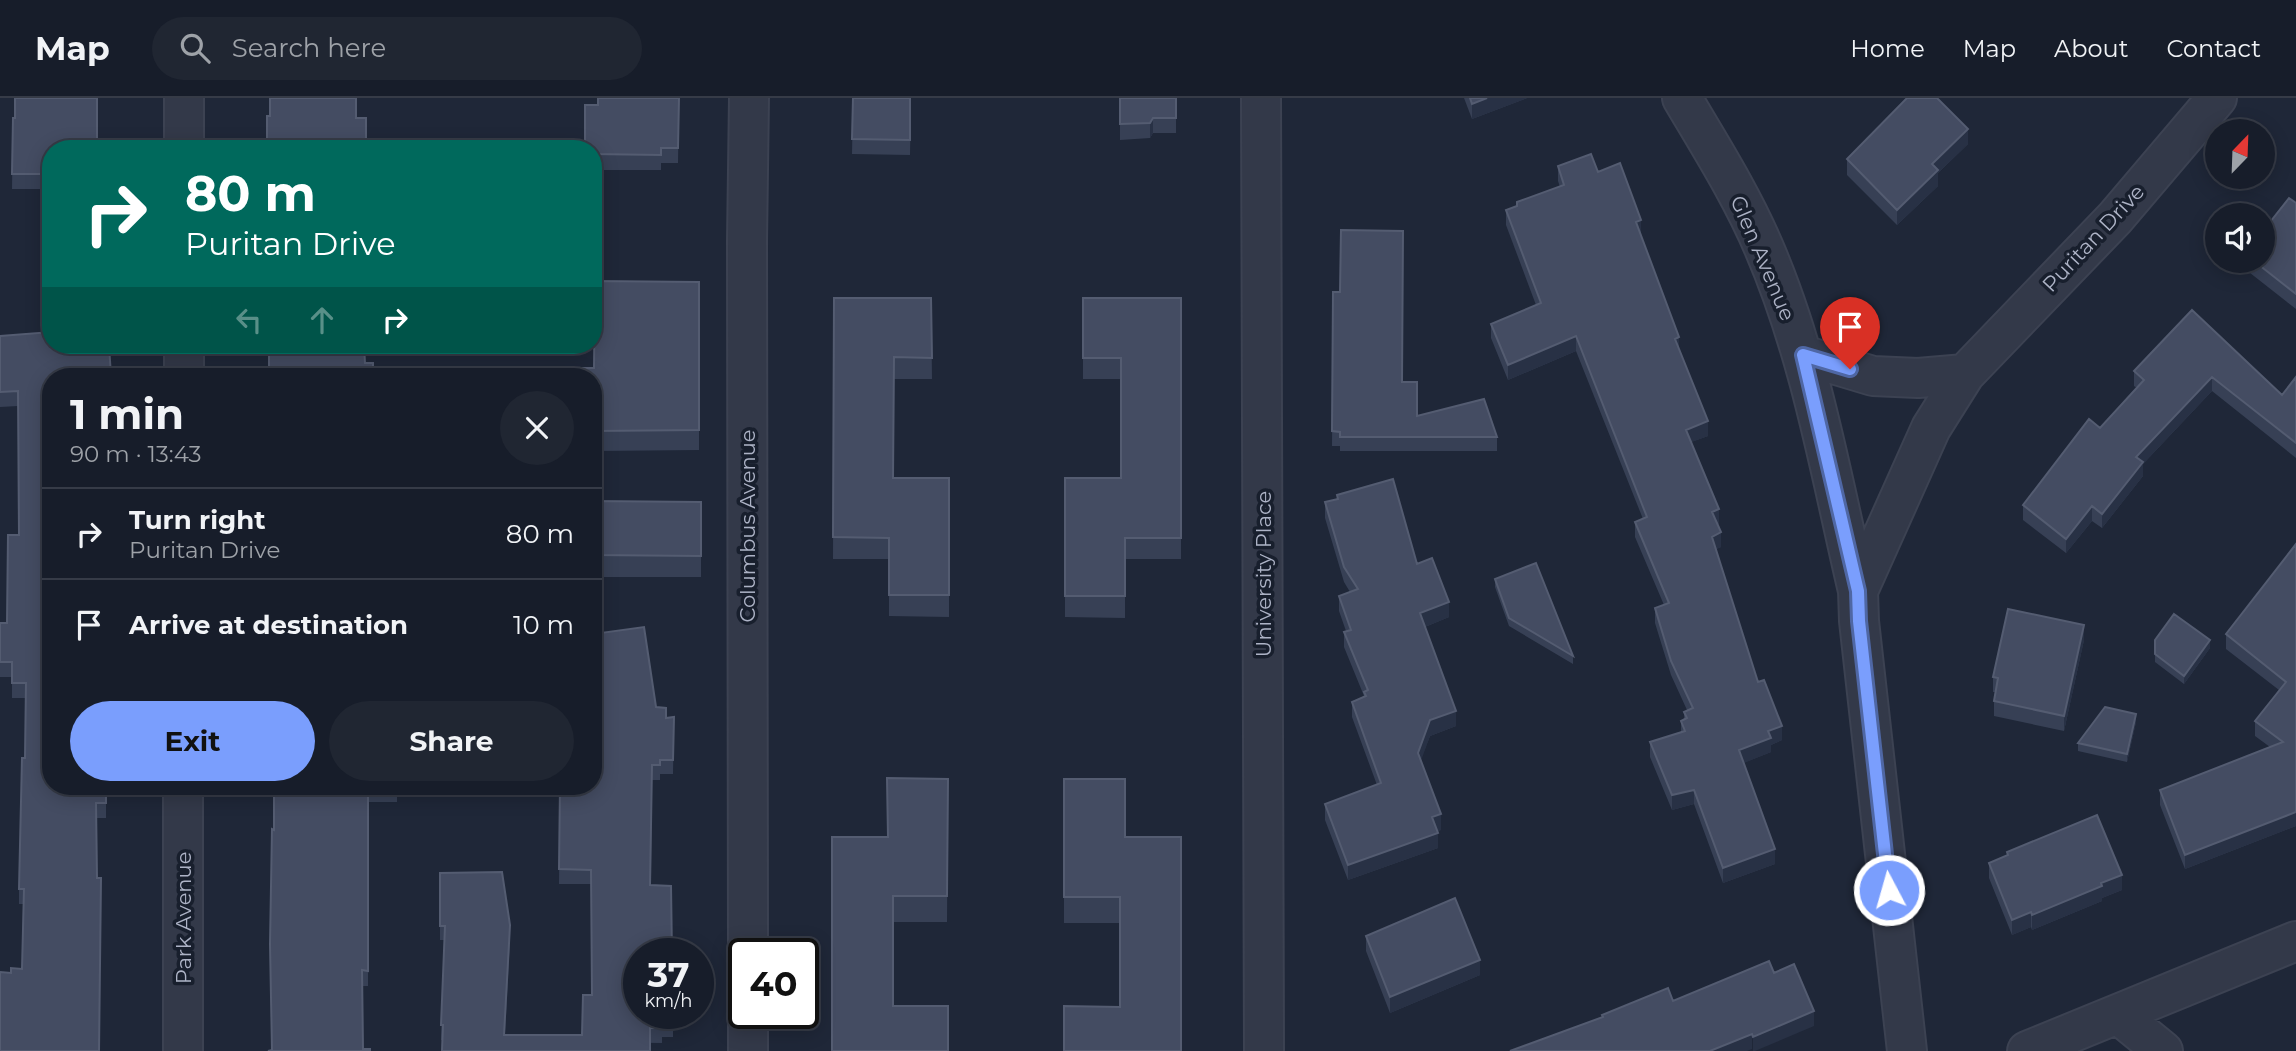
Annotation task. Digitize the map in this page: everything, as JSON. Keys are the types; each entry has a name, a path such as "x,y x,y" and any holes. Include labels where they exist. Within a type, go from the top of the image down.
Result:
{"street":[{"path":"184,98 184,140"},
{"name":"Columbus Avenue","path":"748,938 749,98"},
{"name":"University Place","path":"1261,98 1264,1051"},
{"name":"Glen Avenue","path":"1682,98 1723,167 1764,247 1803,355 1858,591 1859,621 1907,1051"},
{"name":"Puritan Drive","path":"1858,591 1931,428 1965,374 2115,218 2217,98"},
{"path":"1803,355 1874,376 1918,378 1965,374"},
{"name":"Park Avenue","path":"183,795 183,1051"},
{"path":"2027,1051 2296,941"},
{"path":"2119,1015 2163,1051"},
{"path":"748,1029 748,1051"}],"building":[{"path":"15,98 97,98 97,140 42,140 42,174 12,174"},
{"path":"270,98 356,98 356,118 366,118 366,140 267,140 267,116 270,116"},
{"path":"598,98 679,98 678,148 661,148 661,155 602,154 602,140 585,140 585,105 598,105"},
{"path":"853,98 910,98 910,140 852,139"},
{"path":"1120,98 1176,98 1176,118 1153,118 1150,123 1120,124"},
{"path":"1470,98 1487,98 1472,104"},
{"path":"1907,98 1937,98 1968,129 1932,164 1938,170 1897,210 1847,159"},
{"path":"1591,154 1598,172 1620,163 1641,220 1636,222 1679,337 1675,339 1708,421 1686,430 1719,509 1712,512 1721,532 1712,537 1758,682 1764,680 1782,726 1768,731 1771,738 1739,750 1775,849 1723,868 1694,790 1672,795 1650,742 1685,731 1681,721 1687,718 1684,712 1693,708 1671,661 1655,608 1669,603 1635,522 1647,517 1576,336 1508,365 1491,324 1541,303 1506,210 1517,206 1517,202 1564,185 1558,166"},
{"path":"2289,198 2296,203 2296,294 2269,273 2275,273 2275,216"},
{"path":"1341,230 1403,231 1402,382 1417,382 1417,416 1484,399 1497,437 1340,437 1340,432 1332,431 1333,292 1340,292"},
{"path":"602,281 699,282 699,430 602,431 602,368 594,368 594,354 602,354"},
{"path":"834,298 931,298 932,358 894,357 893,478 949,478 949,595 889,595 889,538 833,537"},
{"path":"1083,298 1181,298 1181,538 1125,538 1125,596 1065,596 1065,478 1121,478 1121,358 1083,358"},
{"path":"2192,310 2282,395 2296,377 2296,443 2212,377 2136,457 2143,462 2102,514 2092,506 2066,539 2023,505 2089,419 2100,428 2144,380 2134,371"},
{"path":"42,333 42,354 110,354 110,368 42,368 42,795 106,795 106,803 96,803 97,878 101,878 99,1051 0,1051 0,972 11,973 11,968 22,969 24,889 19,889 26,683 12,683 12,662 0,662 0,623 7,623 8,535 19,535 18,391 0,392 0,336"},
{"path":"269,354 364,354 365,363 373,363 373,368 269,368"},
{"path":"1393,479 1417,564 1432,558 1449,602 1420,613 1456,711 1430,720 1418,753 1441,814 1432,817 1438,833 1348,865 1325,804 1381,783 1352,702 1366,696 1364,692 1368,690 1344,632 1351,630 1339,596 1358,589 1344,567 1325,502 1338,499 1337,495"},
{"path":"602,501 701,502 701,556 602,555"},
{"path":"2296,544 2296,812 2185,855 2160,790 2283,742 2255,721 2286,682 2226,634"},
{"path":"1536,563 1573,656 1509,618 1495,579"},
{"path":"2008,609 2084,625 2064,716 1994,701 1998,678 1993,677"},
{"path":"2174,614 2210,640 2184,676 2155,654 2155,640"},
{"path":"644,627 656,707 666,708 666,718 674,717 673,760 660,760 660,765 652,765 650,885 671,886 672,938 623,938 623,1029 650,1029 650,1051 442,1051 445,926 440,926 440,873 502,872 510,925 504,1035 582,1035 583,995 592,995 591,870 559,869 560,795 602,795 602,633"},
{"path":"2105,707 2136,714 2127,754 2078,743"},
{"path":"887,778 948,779 947,896 893,896 893,1006 948,1006 948,1051 832,1051 832,837 888,837"},
{"path":"1064,779 1125,779 1125,837 1181,837 1181,1051 1064,1051 1064,1006 1120,1007 1120,897 1064,897"},
{"path":"274,795 368,795 368,971 362,970 363,1049 370,1051 268,1051 272,1050 270,944 272,829 274,830"},
{"path":"2097,815 2122,875 2032,915 2031,912 2012,920 1989,863 2008,855 2007,852"},
{"path":"1455,898 1480,960 1390,997 1366,936"},
{"path":"1769,961 1774,973 1794,964 1814,1011 1753,1037 1752,1034 1710,1051 1510,1051 1603,1017 1602,1015 1668,988 1673,1001"}],"route":[{"path":"1850,369 1803,355 1858,591 1889,890"}]}
